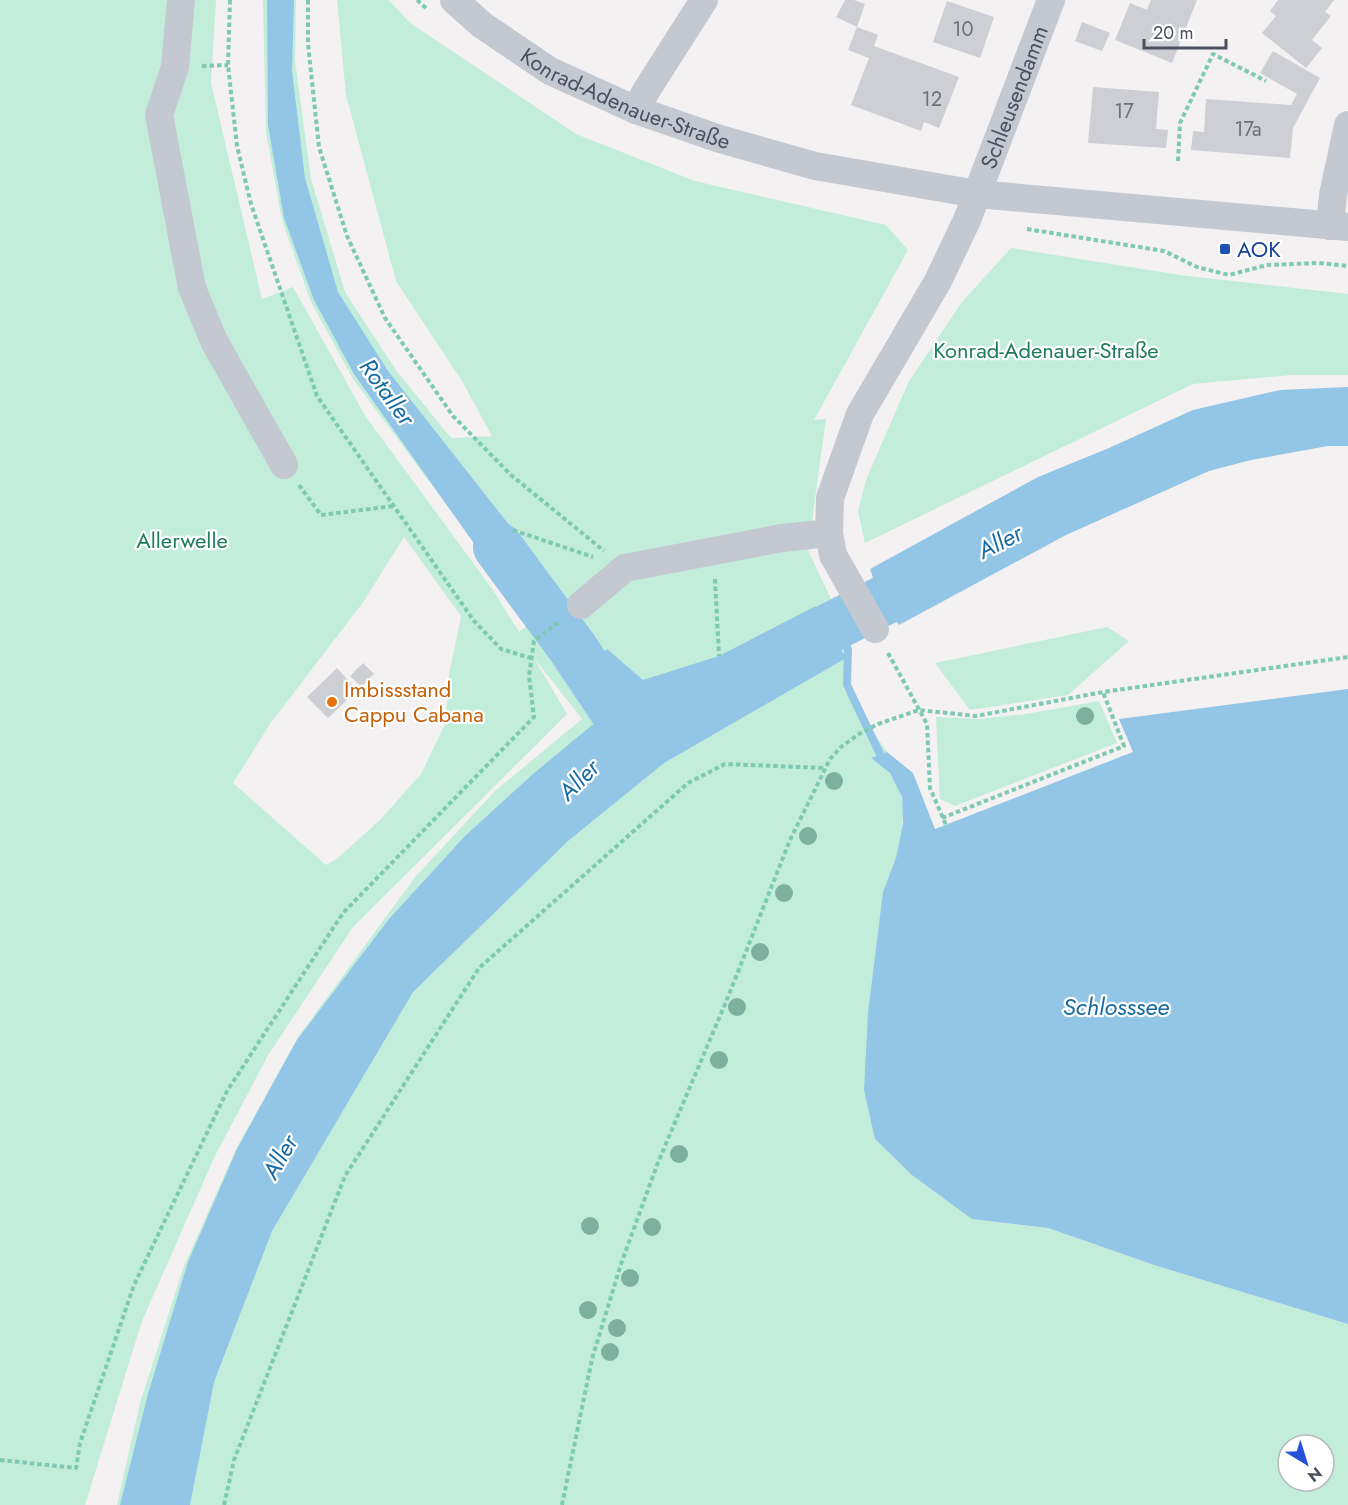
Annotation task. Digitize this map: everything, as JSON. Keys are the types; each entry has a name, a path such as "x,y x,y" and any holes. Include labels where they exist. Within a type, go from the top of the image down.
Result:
{"street":[{"path":"181,0 176,67 159,115 192,288 214,341 284,465"},
{"name":"Konrad-Adenauer-Straße","path":"454,0 482,25 550,70 636,110 720,139 815,166 977,194 1339,226"},
{"path":"636,110 704,0"},
{"name":"Schleusendamm","path":"875,629 833,555 829,533 830,498 860,414 938,281 967,220 1051,0"},
{"path":"1339,226 1334,195 1348,125"},
{"path":"581,605 625,568 783,538 829,533"}],"path":[{"path":"230,0 230,77 237,146 251,204 317,396 474,621 501,649 531,658"},
{"path":"308,0 308,44 319,147 346,236 385,318 453,416 512,475 625,568"},
{"path":"1178,161 1180,123 1213,54 1266,81"},
{"path":"1026,229 1164,251 1197,267 1229,275 1267,265 1319,263 1348,266"},
{"path":"284,465 321,515 394,506"},
{"path":"513,530 625,568"},
{"path":"713,553 719,656"},
{"path":"875,629 927,724 930,788 946,825"},
{"path":"1,1460 76,1468 80,1443 134,1285 227,1091 343,913 534,717 529,676 534,641"},
{"path":"562,1505 592,1359 621,1264 657,1165 728,997 790,840 825,768 841,747 878,724 919,710 976,716 1103,692 1348,657"},
{"path":"942,818 1124,746 1103,692"},
{"path":"224,1505 234,1460 345,1176 479,968 688,783 725,764 825,768"}],"green space":[{"name":"Allerwelle","path":"0,0 216,0 211,83 262,299 293,287 366,417 493,590 519,632 533,621 353,379 311,302 282,220 266,132 263,0 296,0 295,60 311,179 345,292 396,370 451,438 492,436 462,381 396,281 346,95 337,0 389,0 410,23 576,134 695,181 886,225 908,250 814,420 826,419 808,550 850,640 843,689 887,752 872,759 888,772 900,794 903,814 896,858 972,1219 1048,1228 1157,1266 1348,1324 1348,1505 117,1505 140,1403 184,1266 236,1149 298,1037 416,876 495,791 582,719 534,658 567,714 353,927 267,1057 214,1158 142,1321 85,1505 0,1505","holes":["404,537 461,616 449,674 445,724 421,774 380,820 338,858 326,865 233,783 270,724 364,601"]},
{"name":"Konrad-Adenauer-Straße","path":"1011,248 1180,275 1348,294 1348,375 1291,375 1193,384 865,543 858,511 866,480 908,383 962,302"},
{"path":"1107,627 1129,641 1068,695 970,710 935,663"},
{"path":"1099,701 1117,743 955,806 940,799 936,717 980,719 1026,714"}],"water":[{"path":"267,0 294,0 292,71 305,178 338,292 388,371 558,587 524,614 354,374 314,300 284,218 268,125"},
{"path":"1348,387 1348,446 1328,446 1251,460 1209,471 1066,535 899,625 892,616 883,619 864,584 873,578 870,569 1038,477 1193,410 1280,390"},
{"path":"816,606 846,658 664,763 568,841 413,992 272,1231 214,1382 190,1505 120,1505 148,1394 188,1262 237,1149 297,1040 389,919 465,836 533,774 597,721 575,682 607,649 643,680 719,656"},
{"name":"Schlosssee","path":"1348,689 1348,1324 1157,1266 1048,1228 972,1219 912,1175 875,1139 864,1090 868,1013 883,892 896,858 903,823 902,797 890,773 871,758 887,752 913,773 935,829 1133,752 1119,719"}],"building":[{"path":"845,0 865,4 857,27 836,17"},
{"path":"1151,0 1197,0 1172,63 1115,40 1130,3 1147,10"},
{"path":"1278,0 1334,0 1325,12 1331,16 1312,40 1322,48 1306,68 1262,33 1276,16 1270,11"},
{"path":"947,1 994,17 980,58 933,42"},
{"path":"1082,22 1110,33 1102,51 1075,41"},
{"path":"857,27 878,35 874,46 959,77 939,128 924,122 921,131 851,105 869,58 848,50"},
{"path":"1273,51 1320,78 1293,128 1290,158 1191,150 1193,131 1204,132 1206,99 1291,105 1297,94 1260,73"},
{"path":"1093,87 1159,92 1156,129 1168,130 1166,148 1088,143"},
{"path":"363,663 374,674 361,687 350,676"},
{"path":"337,668 357,690 328,718 307,697"}],"waterway":[{"name":"Rotaller","path":"498,547 572,647 625,726"},
{"name":"Aller","path":"769,659 912,586"},
{"path":"838,624 848,650 847,685 880,754"}],"place":[{"name":"AOK","path":"1225,249"},
{"name":"Imbissstand Cappu Cabana","path":"332,702"}]}
